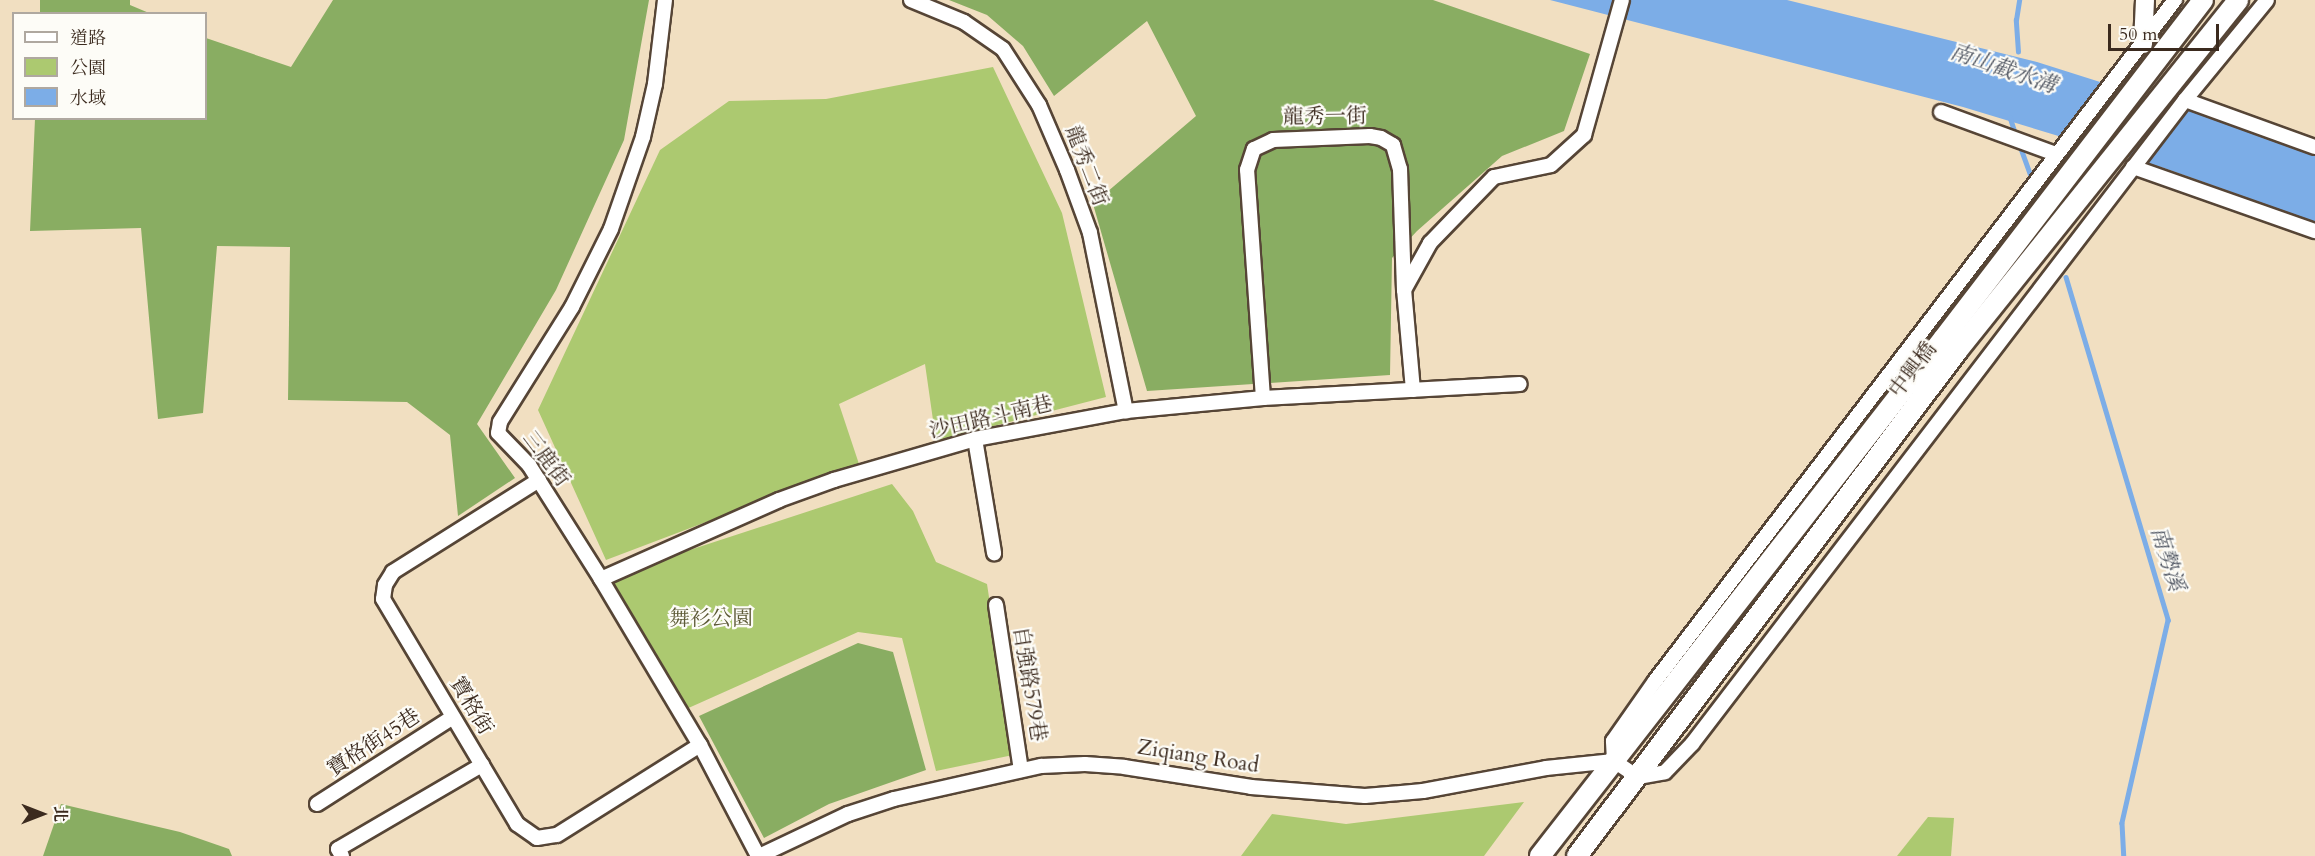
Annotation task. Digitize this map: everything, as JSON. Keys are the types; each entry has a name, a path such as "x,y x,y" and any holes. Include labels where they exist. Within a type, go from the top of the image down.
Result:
{"main road":[{"name":"中興橋","path":"1540,856 2203,0"},
{"name":"中興橋","path":"1577,856 1958,350 2238,0"}],"street":[{"name":"三鹿街","path":"665,0 655,84 643,137 611,230 572,307 500,422 498,433 529,465 601,579 700,745 758,856"},
{"name":"龍秀二街","path":"911,0 964,22 1003,50 1039,105 1067,170 1090,233 1126,411"},
{"path":"1413,390 1404,290 1430,243 1494,177 1551,165 1584,135 1622,0"},
{"path":"2143,44 2145,0"},
{"path":"2175,0 2143,44 2055,153 1655,681 1613,741 1614,761 1638,777 1665,772 1692,744 2133,167 2267,0"},
{"path":"2185,100 2315,147"},
{"path":"1941,112 2055,153"},
{"name":"龍秀一街","path":"1263,398 1247,170 1254,149 1273,140 1370,136 1393,144 1400,169 1404,290"},
{"path":"2133,167 2315,231"},
{"name":"沙田路斗南巷","path":"601,579 779,500 834,480 975,439 1126,411 1263,398 1520,384"},
{"path":"975,439 994,553"},
{"name":"寶格街","path":"539,480 393,572 385,585 383,599 517,824 537,838 557,835 700,745"},
{"name":"自強路579巷","path":"996,604 1021,770"},
{"name":"寶格街45巷","path":"317,804 453,717"},
{"name":"Ziqiang Road","path":"758,856 848,814 894,799 1021,770 1085,764 1114,766 1251,786 1365,796 1423,791 1546,768 1614,761"},
{"path":"340,853 482,765"}],"green space":[{"path":"40,0 130,0 130,5 147,12 40,12"},
{"path":"333,0 649,0 624,140 556,290 477,424 515,478 458,516 450,435 407,402 288,400 290,247 217,246 203,413 158,419 141,228 30,231 35,120 207,120 207,38 291,67"},
{"path":"949,0 1433,0 1590,54 1564,131 1502,156 1417,231 1392,258 1390,375 1147,391 1093,204 1196,116 1147,21 1054,96 1023,46 987,15"},
{"path":"993,67 1062,213 1106,397 936,441 925,364 839,404 859,464 606,560 538,410 660,150 729,101 826,99"},
{"name":"舞衫公園","path":"892,484 913,511 936,562 987,584 1013,755 936,771 902,638 858,632 684,710 601,579"},
{"path":"858,643 893,652 926,770 829,804 764,838 699,716"},
{"path":"1524,802 1484,856 1241,856 1272,814 1346,824"},
{"path":"61,804 180,832 229,849 232,856 43,856"},
{"path":"1928,817 1954,818 1951,856 1897,856"}],"water":[{"name":"南山截水溝","path":"1550,0 1787,0 2037,62 2198,113 2315,155 2315,222 2161,167 1963,107"}],"waterway":[{"name":"南勢溪","path":"2018,52 2016,20 2019,0"},
{"name":"南勢溪","path":"2010,117 2016,135"},
{"name":"南勢溪","path":"2019,143 2030,174"},
{"name":"南勢溪","path":"2036,193 2040,204"},
{"name":"南勢溪","path":"2066,277 2168,620 2122,823 2124,856"}]}
